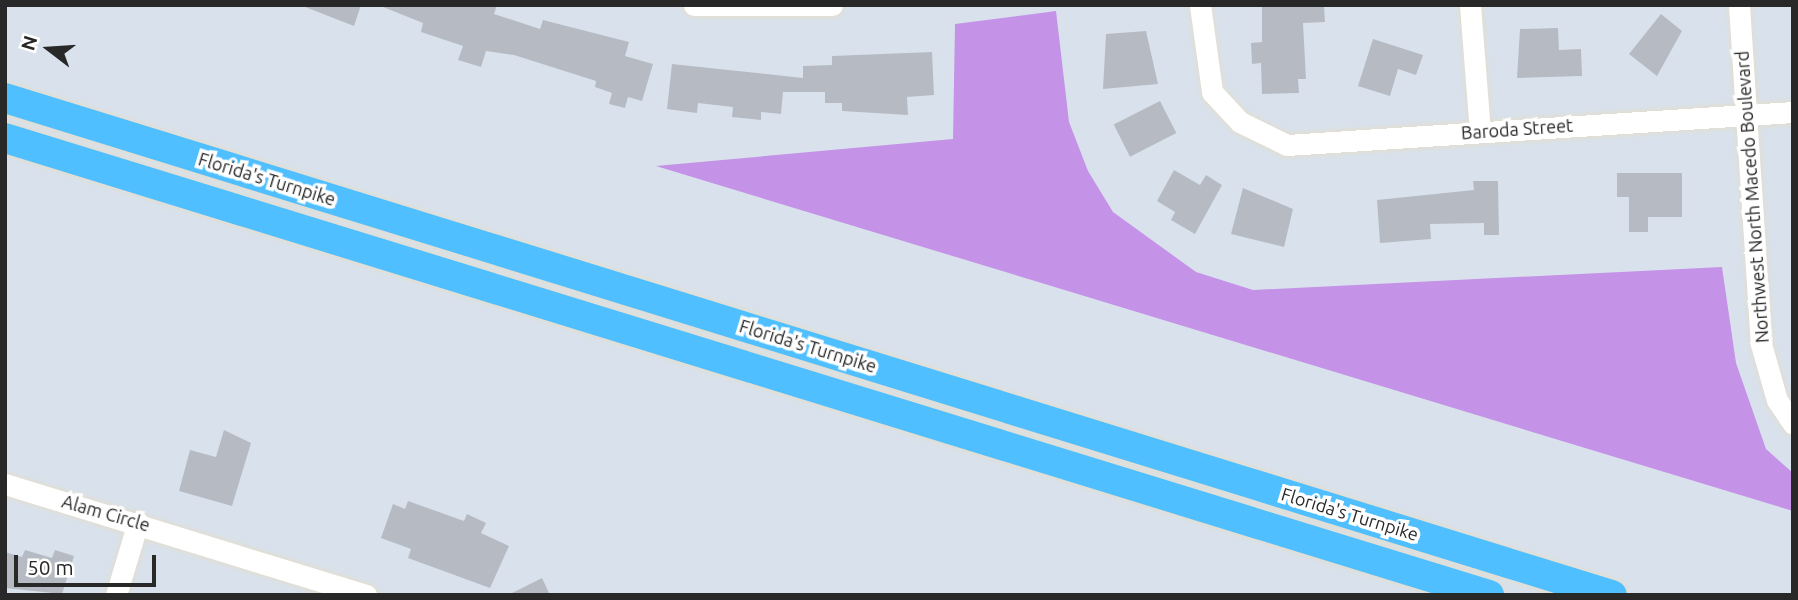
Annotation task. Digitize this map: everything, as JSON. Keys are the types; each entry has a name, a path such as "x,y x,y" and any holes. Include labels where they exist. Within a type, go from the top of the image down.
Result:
{"highway":[{"name":"Florida's Turnpike","path":"5,98 1612,595"},
{"name":"Florida's Turnpike","path":"5,138 1489,595"}],"street":[{"path":"694,5 832,5"},
{"name":"Baroda Street","path":"1200,5 1212,92 1240,122 1287,145 1793,112"},
{"path":"1470,5 1480,131"},
{"name":"Northwest North Macedo Boulevard","path":"1739,5 1761,344 1777,400 1793,424"},
{"name":"Alam Circle","path":"5,484 138,522 366,595"},
{"path":"116,595 138,522"}],"shaded area":[{"path":"1056,11 1069,122 1088,171 1113,212 1196,272 1253,290 1722,267 1736,363 1766,449 1793,473 1793,511 656,166 953,139 955,24"}],"building":[{"path":"300,5 361,5 354,26"},
{"path":"378,5 497,5 494,14 540,29 543,20 629,42 625,56 653,64 642,101 628,97 625,108 609,104 612,93 595,87 596,81 514,55 486,51 481,67 458,60 463,46 421,32 423,23"},
{"path":"1262,5 1324,5 1325,22 1303,23 1306,79 1298,79 1299,93 1262,94 1261,63 1252,64 1251,43 1262,42"},
{"path":"1661,14 1682,31 1657,76 1629,54"},
{"path":"1558,28 1559,50 1581,49 1582,76 1517,78 1520,29"},
{"path":"1146,31 1158,84 1103,89 1106,34"},
{"path":"1373,39 1423,55 1416,75 1398,69 1390,96 1358,86"},
{"path":"932,52 934,95 907,97 908,115 842,111 842,103 825,103 825,92 783,92 781,114 761,112 761,120 732,117 733,107 698,103 697,113 667,109 672,64 803,78 803,66 832,65 832,56"},
{"path":"1160,101 1176,133 1130,157 1114,125"},
{"path":"1174,170 1200,185 1206,175 1222,185 1195,234 1171,220 1175,212 1157,201"},
{"path":"1617,173 1682,173 1682,217 1648,217 1648,232 1629,232 1629,197 1617,197"},
{"path":"1473,181 1498,181 1499,235 1484,235 1484,223 1430,224 1431,239 1380,243 1377,200 1474,190"},
{"path":"1243,188 1293,209 1284,247 1231,234"},
{"path":"224,430 251,443 232,506 179,491 190,450 216,457"},
{"path":"408,501 464,521 467,514 486,523 481,533 509,546 490,588 408,558 411,549 381,538 393,504 405,509"},
{"path":"25,550 52,558 55,550 74,556 62,594 5,588 5,552 22,557"},
{"path":"542,578 550,595 508,595"}]}
